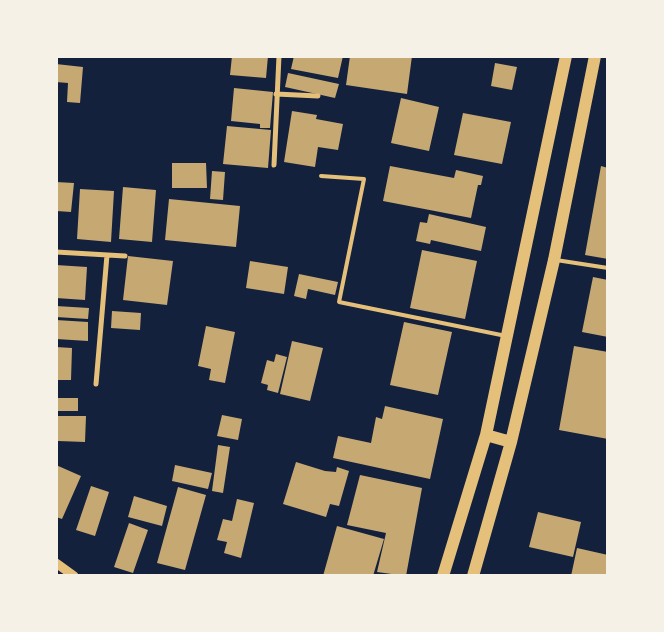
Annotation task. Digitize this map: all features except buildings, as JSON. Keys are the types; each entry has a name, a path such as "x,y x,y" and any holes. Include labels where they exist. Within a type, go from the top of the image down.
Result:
{"main road":[{"path":"443,576 486,435 566,56"},
{"path":"472,576 511,442 554,260 595,56"},
{"path":"486,435 511,442"}],"street":[{"path":"274,165 279,56"},
{"path":"276,94 318,96"},
{"path":"56,252 125,256"},
{"path":"96,384 108,255"},
{"path":"56,563 74,576"}],"lane":[{"path":"320,176 364,179 339,302 506,336"},
{"path":"554,260 608,268"}]}
